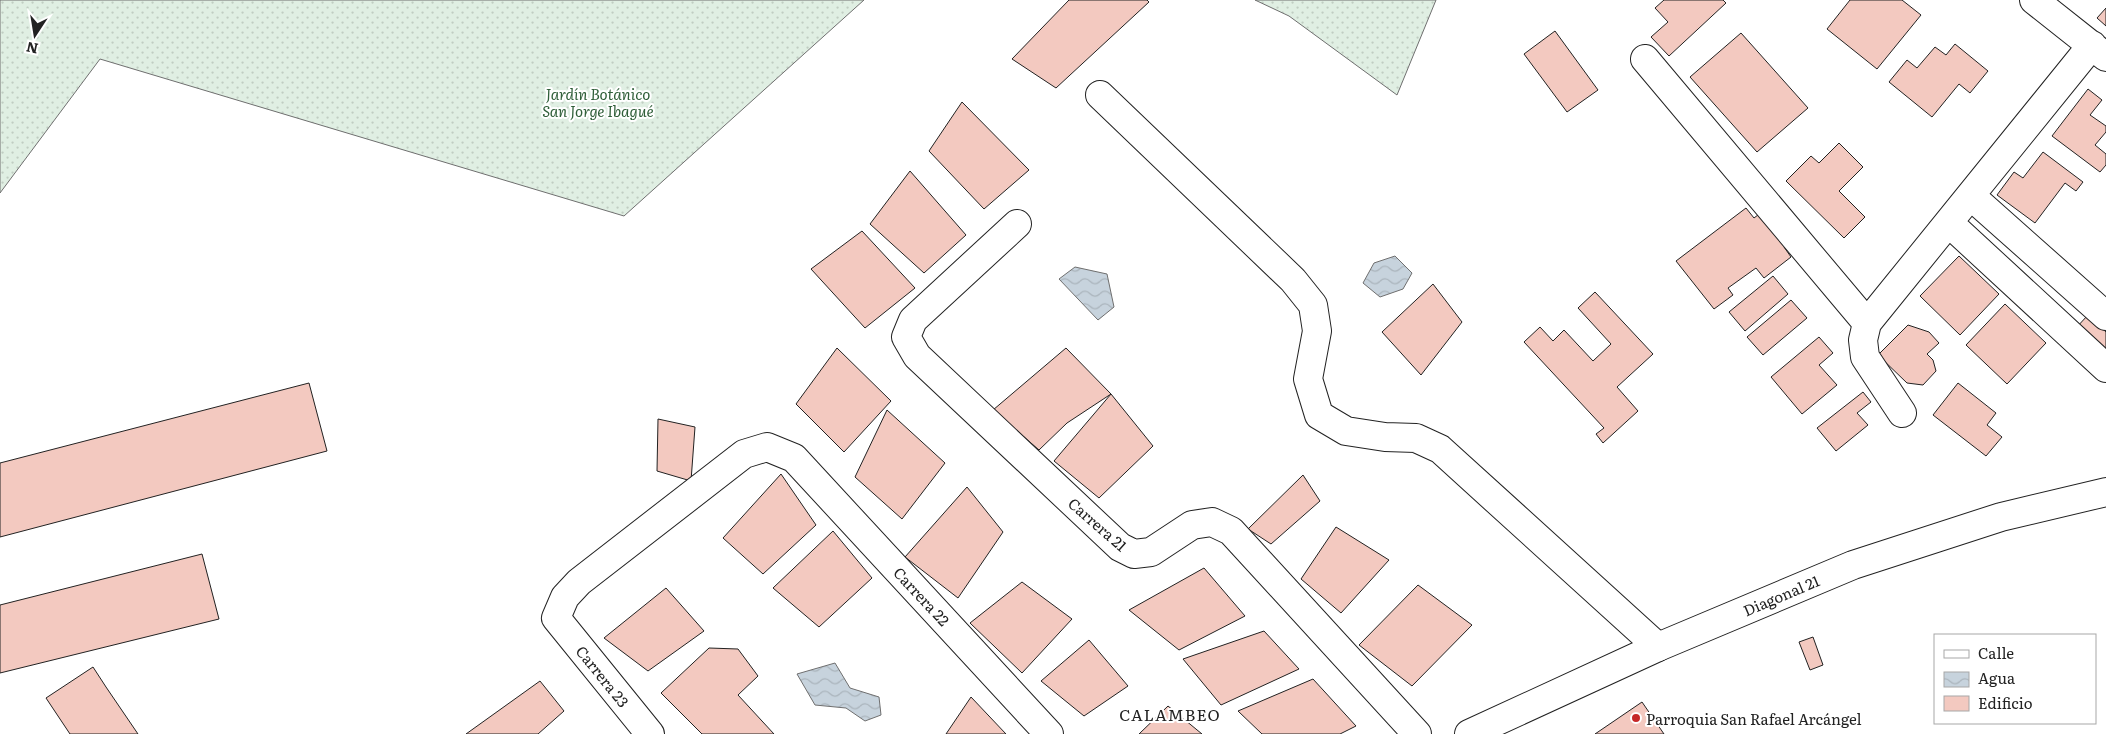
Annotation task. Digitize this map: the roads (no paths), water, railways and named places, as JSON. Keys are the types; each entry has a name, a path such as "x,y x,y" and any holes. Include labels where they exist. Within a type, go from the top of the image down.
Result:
{"street":[{"path":"1902,413 1865,357 1863,340 1867,323 1971,196 2099,51 2034,0"},
{"path":"1645,59 1867,323"},
{"path":"1100,95 1293,280 1313,305 1317,331 1308,379 1320,415 1346,431 1416,438 1440,449 1658,647"},
{"path":"1971,196 2106,316"},
{"path":"1949,223 2106,368"},
{"name":"Carrera 21","path":"1018,224 913,320 906,337 917,356 1120,547 1134,554 1151,552 1192,525 1212,522 1231,531 1416,734"},
{"name":"Carrera 23","path":"650,734 556,618 565,597 580,582 744,454 767,447 794,458"},
{"name":"Carrera 22","path":"794,458 1049,734"},
{"name":"Diagonal 21","path":"1469,734 1658,647 1853,565 2001,517 2106,492"}],"water":[{"path":"1395,256 1412,273 1403,289 1380,297 1363,283 1374,263"},
{"path":"1075,267 1107,274 1114,307 1098,320 1059,279"},
{"path":"835,663 850,688 879,697 881,715 865,721 846,708 815,705 797,674"}],"place":[{"name":"Parroquia San Rafael Arcángel","path":"1636,718"}],"district":[{"name":"CALAMBEO","path":"1170,714"}],"park label":[{"name":"Jardín Botánico San Jorge Ibagué","path":"598,102"}]}
